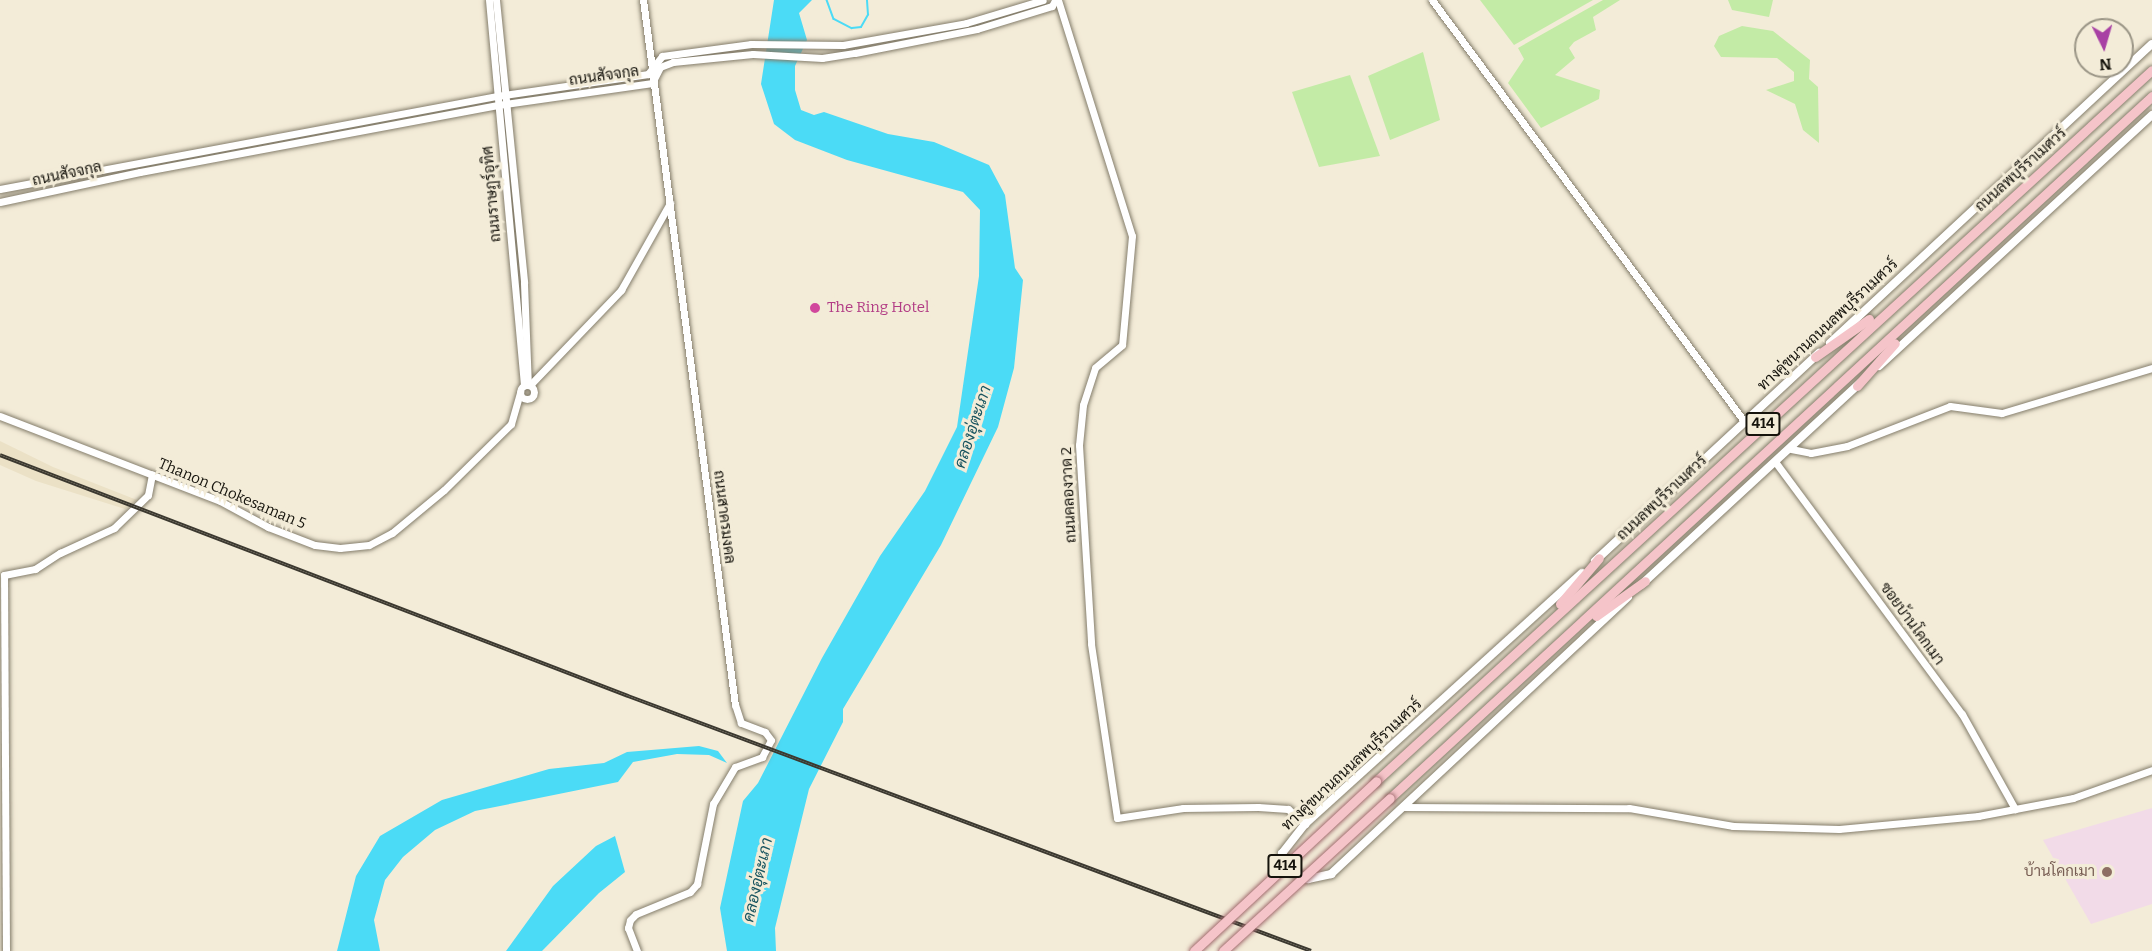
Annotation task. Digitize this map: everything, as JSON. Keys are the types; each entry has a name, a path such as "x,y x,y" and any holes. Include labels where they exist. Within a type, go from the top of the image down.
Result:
{"main road":[{"name":"ทางคู่ขนานถนนลพบุรีราเมศวร์","path":"2152,44 1599,558 1305,824 1282,853 1291,871 1308,879 1331,874 1857,386 1986,272 2152,115"},
{"name":"ถนนลพบุรีราเมศวร์","path":"1194,951 1899,298 2040,174 2152,70"},
{"name":"414","path":"1223,951 1931,303 2152,96"},
{"path":"2040,174 2054,188"},
{"path":"1815,357 1899,298"},
{"path":"1857,386 1931,303"},
{"path":"1542,627 1599,558"},
{"path":"1560,642 1645,581"}],"street":[{"name":"ถนนราษฏร์อุทิศ","path":"489,0 528,389"},
{"name":"ถนนราษฏร์อุทิศ","path":"496,0 507,95 528,389"},
{"name":"ถนนสาครมงคล","path":"637,951 628,928 630,920 690,892 697,884 713,804 735,767 762,757 771,740 765,732 741,723 735,705 670,202 652,83 643,0"},
{"name":"ถนนสัจจกุล","path":"0,189 497,96 651,71 662,56 751,44 824,47 966,23 1043,0"},
{"name":"ถนนสัจจกุล","path":"2,202 140,172 498,105 652,83 666,64 753,54 822,58 977,29 1052,6 1057,0"},
{"name":"ถนนคลองวาด 2","path":"1057,0 1132,236 1122,345 1095,368 1083,405 1079,445 1091,644 1118,818 1183,808 1258,807 1288,809 1305,824"},
{"path":"1432,0 1744,421"},
{"name":"ถนนสัจจกุล","path":"121,165 140,172"},
{"path":"0,189 2,202"},
{"name":"Thanon Chokesaman 5","path":"0,416 152,474 315,545 353,548 392,533 511,424 528,389 621,290 670,202"},
{"path":"1791,449 1810,453 1847,446 1950,406 2002,413 2152,368"},
{"path":"518,411 528,389"},
{"name":"ซอยบ้านโคกเมา","path":"1776,463 1962,714 2014,809"},
{"path":"6,951 4,575 35,569 60,552 114,528 148,495 152,474"},
{"path":"1403,807 1629,808 1733,826 1839,829 2014,809 2073,798 2152,770"}],"shaded area":[{"path":"0,441 53,467 137,500 125,509 36,481 0,465"},
{"name":"บ้านโคกเมา","path":"2152,808 2152,904 2091,924 2043,840"}],"green space":[{"path":"1480,0 1593,0 1514,45"},
{"path":"1603,0 1620,0 1593,17 1596,30 1574,42 1569,48 1575,58 1555,75 1600,90 1599,99 1541,128 1508,83 1524,59 1518,48"},
{"path":"1728,0 1773,0 1769,17 1732,10"},
{"path":"1742,26 1773,31 1810,60 1809,79 1818,87 1819,143 1803,130 1795,104 1766,90 1794,81 1794,72 1777,58 1721,57 1714,46 1719,36"},
{"path":"1423,52 1440,120 1390,140 1368,76"},
{"path":"1350,75 1380,156 1319,167 1292,92"}],"water":[{"name":"คลองอุ่ตะเภา","path":"774,0 812,0 799,13 807,40 795,66 795,90 801,110 814,115 824,112 888,134 934,142 989,165 1005,195 1015,268 1023,280 1014,368 998,427 941,545 843,709 843,722 809,789 775,928 776,951 727,951 720,908 743,801 758,783 822,658 880,556 925,491 957,427 979,276 980,210 963,192 847,160 795,140 774,124 761,84"},
{"path":"699,746 718,751 727,763 709,755 677,754 633,762 618,782 475,811 435,830 403,857 385,880 374,920 380,951 337,951 356,876 380,836 442,800 549,769 604,763 627,752"},
{"path":"615,836 625,872 599,893 542,951 506,951 553,886 596,846"}],"waterway":[{"path":"827,0 834,19 852,28 861,27 868,15 867,0"}],"railway":[{"path":"0,455 628,696 1311,951"}],"place":[{"name":"The Ring Hotel","path":"815,308"},
{"name":"บ้านโคกเมา","path":"2107,872"}]}
